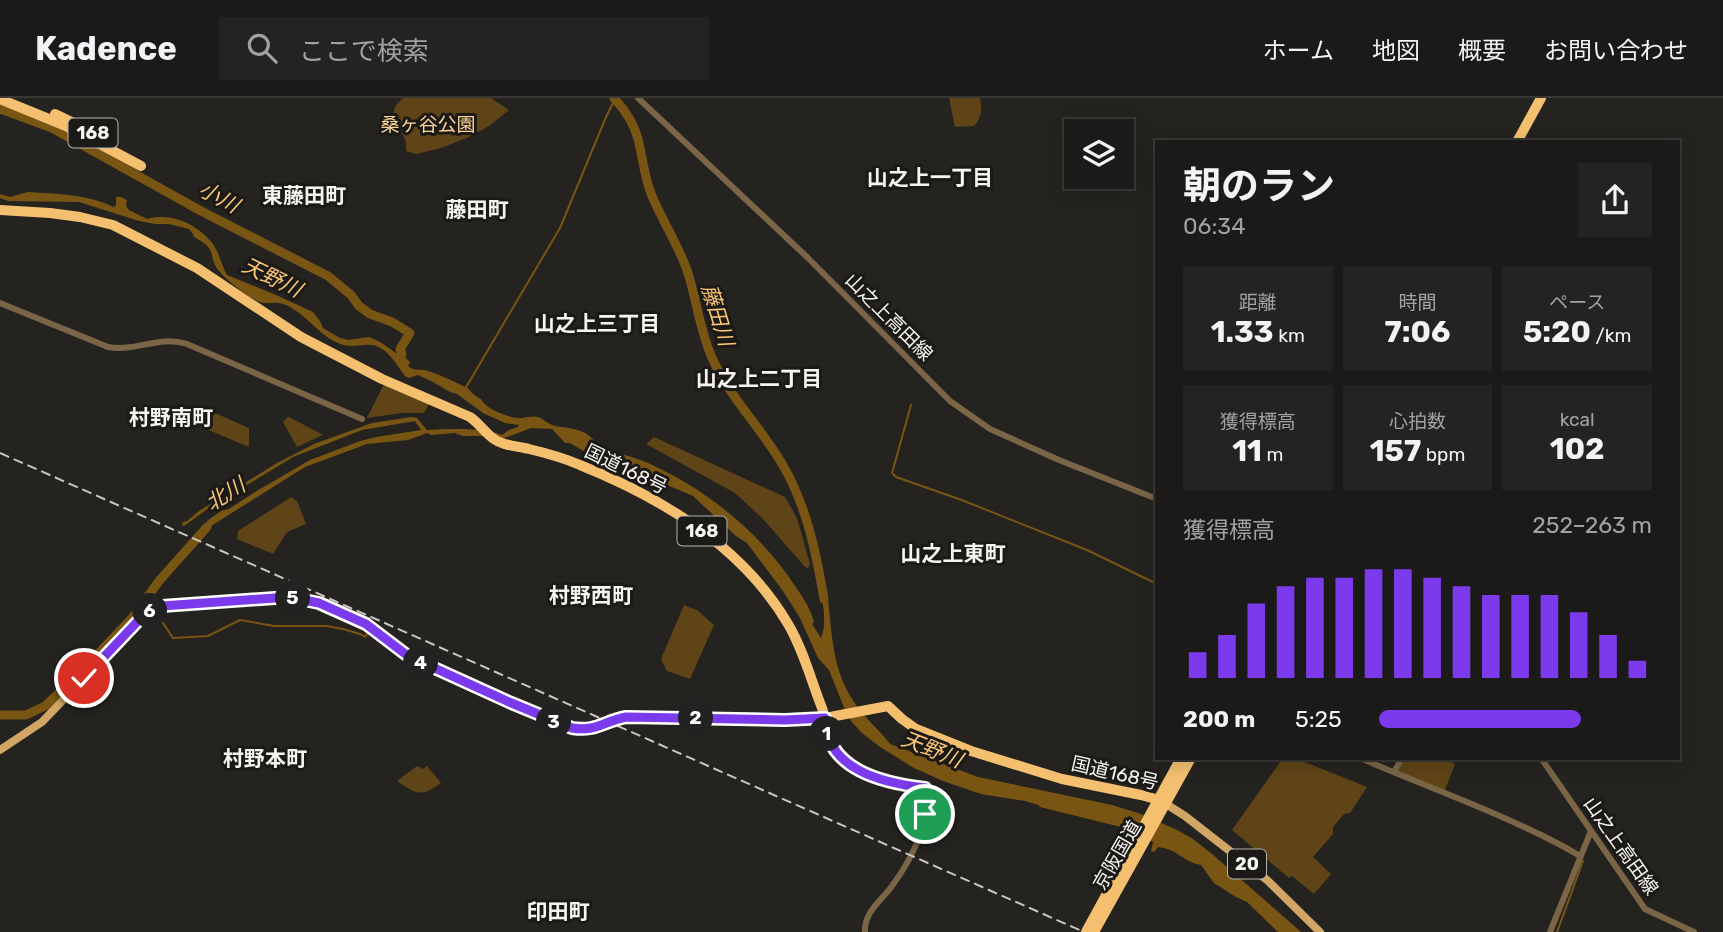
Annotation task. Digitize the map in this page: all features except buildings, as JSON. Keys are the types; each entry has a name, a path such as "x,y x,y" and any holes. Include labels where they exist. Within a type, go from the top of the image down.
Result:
{"highway":[{"name":"168","path":"0,99 66,126 142,164 69,120 12,98"},
{"path":"1518,140 1541,98"},
{"path":"1525,140 1548,98"},
{"name":"国道168号","path":"0,210 50,213 113,225 197,268 301,337 382,379 470,417 494,439 504,444 553,455 611,479 667,508 717,542 761,587 793,634 830,718 888,706 910,726 925,734 1011,764 1160,806"},
{"name":"京阪国道","path":"1160,806 1180,760"},
{"name":"京阪国道","path":"1087,932 1094,926 1160,806 1190,760"}],"main road":[{"path":"0,750 42,722 147,612 162,606 289,597 319,603 366,624 408,656 572,728 596,728 626,717 774,720 830,718"},
{"name":"20","path":"1160,806 1185,816 1267,880 1320,932"}],"street":[{"name":"山之上高田線","path":"638,98 808,258 950,401 990,429 1155,498"},
{"path":"0,303 108,347 119,349 176,340 362,419"},
{"path":"830,718 825,730 831,744 846,761 862,773 882,781 925,788 926,793 920,836 892,886 867,916 865,932"},
{"path":"1365,760 1512,821 1558,842 1580,856"},
{"path":"1394,772 1401,760"},
{"name":"山之上高田線","path":"1542,760 1645,909 1694,932"},
{"path":"1550,932 1591,831"}],"green space":[{"name":"桑ヶ谷公園","path":"403,98 491,98 509,110 469,137 416,154 406,151 404,137 389,124 396,105"},
{"path":"949,98 980,98 981,113 974,126 955,127"},
{"path":"384,384 429,404 424,413 367,418"},
{"path":"208,410 249,428 249,447 199,426"},
{"path":"288,417 323,435 297,447 283,422"},
{"path":"654,437 785,497 797,518 810,564 808,568 735,493 646,444"},
{"path":"291,497 297,501 306,524 287,532 273,554 237,539 238,531"},
{"path":"684,605 697,610 714,625 690,679 667,671 661,659"},
{"path":"1282,760 1300,760 1367,787 1350,813 1344,814 1333,827 1333,834 1313,857 1331,874 1314,894 1292,876 1289,878 1232,830"},
{"path":"1404,760 1447,760 1455,764 1445,790 1397,771"},
{"path":"417,766 423,769 427,766 441,783 428,791 419,792 397,781"}],"shaded area":[{"path":"28,192 82,197 114,207 116,197 121,197 127,200 126,206 129,210 147,219 166,217 183,221 192,225 213,244 227,275 313,312 323,328 340,338 348,340 369,337 399,355 398,350 402,343 410,368 433,373 467,388 496,412 517,418 538,417 552,425 579,430 607,452 645,462 692,486 732,516 767,550 805,601 813,618 812,624 821,638 824,621 821,590 827,590 834,648 846,689 858,708 890,744 978,777 1112,805 1177,830 1212,854 1301,932 1278,932 1247,902 1214,883 1201,865 1165,848 1158,847 1154,852 1151,851 1153,842 1133,830 1025,801 981,794 914,768 880,747 851,721 829,670 818,658 800,618 747,543 693,496 565,443 552,429 531,428 502,439 455,433 427,433 408,440 367,444 305,467 211,526 202,537 199,534 205,529 207,521 221,511 229,509 310,460 360,441 421,430 415,421 362,430 293,457 182,525 199,511 277,463 314,444 372,423 412,417 417,418 427,430 474,430 502,435 519,425 505,423 483,413 457,394 418,375 409,378 405,376 388,354 378,347 341,344 286,305 255,300 223,275 215,265 209,249 194,237 189,229 139,221 79,202 8,201 0,198 0,194 10,197"}],"waterway":[{"name":"藤田川","path":"614,98 629,117 636,133 649,189 684,263 713,360 728,387 781,462 797,494 813,546 824,599"},
{"path":"465,389 560,228 615,99"},
{"name":"小川","path":"0,109 52,128 201,211 328,276 370,314 392,322 410,333 400,349 402,354"},
{"path":"911,405 892,473 896,477 1087,550 1155,583"},
{"name":"北川","path":"0,715 26,715 45,706 133,617 159,581 207,527"},
{"path":"147,619 157,614 173,638 208,636 240,620 274,626 326,626 365,637 369,631"},
{"path":"91,677 121,646"},
{"path":"1557,932 1583,861"}],"railway":[{"path":"0,453 1084,932"}],"district":[{"name":"山之上一丁目","path":"930,177"},
{"name":"東藤田町","path":"304,195"},
{"name":"藤田町","path":"477,209"},
{"name":"山之上三丁目","path":"597,323"},
{"name":"山之上二丁目","path":"759,378"},
{"name":"村野南町","path":"171,417"},
{"name":"山之上東町","path":"953,553"},
{"name":"村野西町","path":"591,595"},
{"name":"村野本町","path":"265,758"},
{"name":"印田町","path":"558,911"}],"route":[{"path":"84,678 147,612 162,606 289,597 326,606 366,624 408,656 572,728 596,728 626,717 785,720 825,718 825,730 831,744 846,761 862,773 882,781 925,788 925,814"}],"water label":[{"name":"天野川","path":"272,277"},
{"name":"天野川","path":"932,749"}]}
